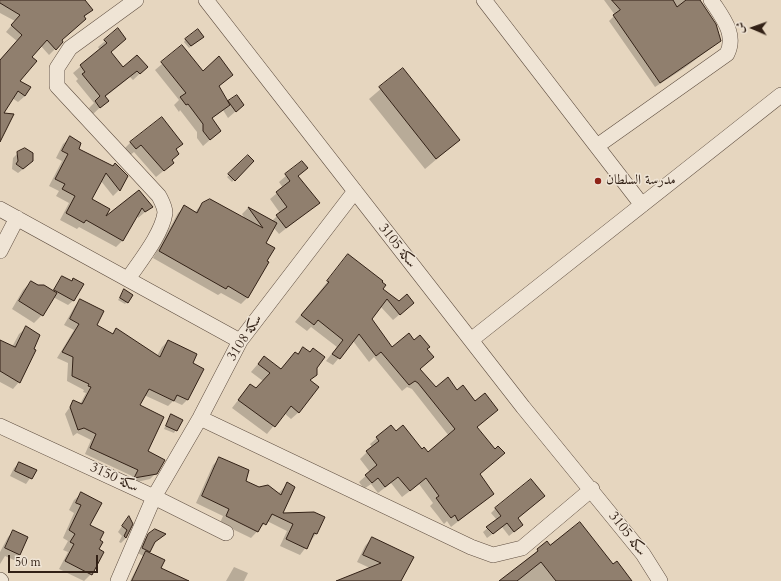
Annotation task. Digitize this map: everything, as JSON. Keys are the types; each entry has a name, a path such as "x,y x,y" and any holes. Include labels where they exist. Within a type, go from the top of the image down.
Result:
{"street":[{"path":"128,279 159,232 165,214 164,204 159,196 57,86 57,68 70,48 136,0"},
{"name":"سكة 3105","path":"206,0 523,407 592,489"},
{"path":"484,0 642,205"},
{"path":"597,146 727,54 730,47 730,30 711,0"},
{"path":"471,340 781,95"},
{"name":"سكة 3108","path":"118,581 154,497 200,418 240,341 355,191"},
{"path":"0,208 240,341"},
{"path":"0,251 17,218"},
{"path":"200,418 471,547 493,555 522,548 592,489"},
{"name":"سكة 3150","path":"0,426 154,497 226,533"},
{"name":"سكه 3105","path":"592,489 643,554 660,581"}],"building":[{"path":"0,0 85,0 93,10 84,16 86,19 62,40 63,42 56,50 47,40 32,57 37,61 20,81 31,87 25,96 18,91 4,113 14,114 0,142 0,60 22,35 11,25 20,15 0,3"},
{"path":"612,0 673,0 677,7 686,0 700,0 716,24 721,41 660,83 613,15 620,10"},
{"path":"118,28 126,39 111,52 123,67 137,55 148,67 140,74 137,71 105,96 109,101 100,108 95,101 100,96 82,74 85,72 80,65 107,43 104,40"},
{"path":"198,29 204,37 191,46 185,39"},
{"path":"182,45 203,71 219,56 233,75 219,86 230,105 212,118 221,131 210,140 203,131 203,124 188,104 186,105 180,97 186,93 161,62"},
{"path":"403,68 460,140 436,159 379,87"},
{"path":"237,95 244,105 236,112 228,101"},
{"path":"162,117 183,144 176,149 179,154 172,160 174,163 164,171 141,145 136,149 130,142"},
{"path":"70,136 81,143 79,149 113,166 115,163 128,176 120,191 106,173 92,199 110,209 106,216 139,190 153,207 145,212 142,208 123,241 86,220 84,223 66,213 75,196 62,189 65,184 55,179 68,154 62,151"},
{"path":"25,148 33,153 33,161 23,169 16,164 18,161 17,152"},
{"path":"248,155 254,161 235,181 228,174"},
{"path":"302,161 308,168 298,176 320,203 286,228 276,215 287,207 276,192 290,181 285,174"},
{"path":"210,199 263,228 248,207 277,223 266,243 275,248 267,261 269,262 248,298 228,286 226,289 159,251 184,205 197,213 202,203"},
{"path":"348,254 383,281 382,282 386,285 383,289 399,301 407,294 414,303 400,315 387,299 372,319 392,347 409,333 414,340 420,335 430,347 427,349 434,357 420,369 436,387 448,377 457,390 463,385 475,401 485,393 498,410 477,427 495,449 498,446 505,453 480,474 494,494 458,521 455,515 451,518 444,509 436,498 439,496 426,478 410,491 398,477 385,487 378,478 372,483 365,475 377,465 366,451 379,441 376,437 391,425 396,431 403,425 422,449 424,447 428,452 455,429 418,383 415,381 409,385 381,352 376,356 359,334 340,359 332,354 343,340 318,320 314,325 301,315 329,282 327,281"},
{"path":"62,276 72,281 73,278 84,284 74,301 54,290"},
{"path":"31,281 38,285 44,285 57,293 43,316 19,301"},
{"path":"124,289 133,295 128,303 120,298"},
{"path":"80,299 104,311 97,325 113,334 116,328 160,357 168,340 197,354 193,363 204,369 188,400 177,395 174,401 149,389 140,405 164,417 148,451 165,460 157,474 134,478 138,470 90,448 96,434 84,428 78,430 70,407 73,400 82,404 91,387 88,386 89,384 72,376 73,357 62,352 79,324 70,319"},
{"path":"26,326 40,335 34,349 36,350 20,383 0,371 0,340 15,347"},
{"path":"303,347 310,352 313,348 325,357 317,368 317,375 310,380 319,387 299,413 291,406 275,427 238,400 250,384 256,388 270,373 258,364 264,356 281,369 295,352 298,354"},
{"path":"171,414 183,420 177,431 166,426"},
{"path":"219,457 249,470 246,481 259,487 268,485 281,495 287,482 295,487 283,513 314,512 325,517 317,534 314,533 307,549 286,539 293,524 272,514 266,525 263,523 258,532 226,516 229,509 202,496"},
{"path":"19,462 37,470 32,479 15,471"},
{"path":"531,479 545,496 518,518 523,525 514,532 507,523 493,534 486,527 501,516 495,508"},
{"path":"81,492 102,503 90,525 104,532 100,540 103,542 99,549 104,552 92,575 65,561 74,544 70,542 75,534 69,530 81,505 76,503"},
{"path":"129,516 133,524 126,538 124,536 127,530 122,526"},
{"path":"580,522 613,564 617,561 632,581 556,581 541,562 517,581 499,581 538,551 537,549 547,541 550,545"},
{"path":"155,529 166,534 155,542 150,552 142,548 148,534"},
{"path":"13,530 28,537 20,555 5,548"},
{"path":"372,537 414,557 401,581 336,581 381,563 363,555"},
{"path":"146,551 165,560 161,568 189,581 132,581"}],"place":[{"name":"مدرسة السلطان","path":"598,181"}]}
